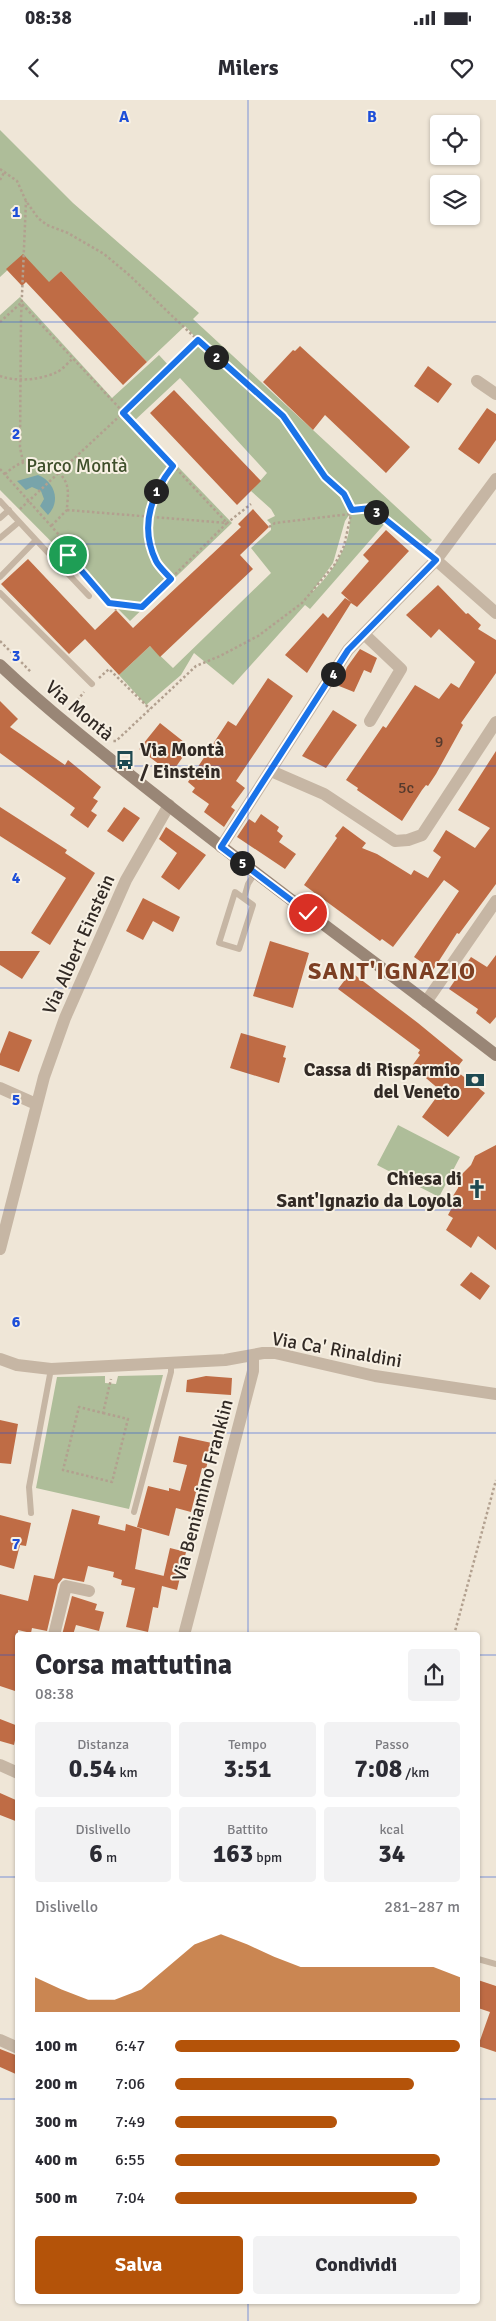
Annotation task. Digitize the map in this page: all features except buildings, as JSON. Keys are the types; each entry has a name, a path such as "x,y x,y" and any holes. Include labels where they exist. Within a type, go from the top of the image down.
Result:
{"main road":[{"name":"Via Montà","path":"0,665 45,707 221,847 496,1054"}],"street":[{"path":"477,381 496,394"},
{"path":"221,847 348,650 436,560 496,479"},
{"path":"436,560 496,613"},
{"path":"364,634 401,670 370,721"},
{"path":"271,771 324,794 395,841 408,840 422,835 496,722"},
{"name":"Via Albert Einstein","path":"0,1249 36,1104 65,1018 126,880 169,806"},
{"path":"426,1002 496,901"},
{"path":"0,1088 36,1104"},
{"name":"Via Ca' Rinaldini","path":"0,1359 17,1365 51,1369 224,1360 274,1353 375,1376 496,1394"},
{"name":"Via Beniamino Franklin","path":"185,1632 253,1371 253,1355"},
{"path":"55,1632 66,1586 89,1591"},
{"path":"0,1765 15,1770"},
{"path":"0,2040 15,2047"}],"lane":[{"path":"0,501 89,596"},
{"path":"0,518 9,510"},
{"path":"0,538 19,522"},
{"path":"0,577 36,540"},
{"path":"0,593 92,684"},
{"path":"244,898 248,884 255,873"},
{"path":"236,892 244,898 253,905 239,950 219,943 236,892"},
{"path":"134,1512 171,1362"},
{"path":"31,1513 29,1487 51,1369"},
{"path":"480,1960 496,1964"}],"path":[{"path":"0,169 17,181 26,201 38,218 47,225 68,233 104,254 283,416 325,477 344,494 352,510"},
{"path":"0,180 5,171"},
{"path":"23,462 20,448 20,379 21,304 26,201"},
{"path":"0,322 21,304"},
{"path":"21,304 228,523"},
{"path":"24,504 123,413 198,340"},
{"path":"0,376 20,379 57,372 72,359"},
{"path":"5,474 23,462 40,462 60,472 67,485 67,510 51,526"},
{"path":"171,579 156,561 150,539 148,516 151,501 161,481 173,466"},
{"path":"0,469 69,546 68,555 86,575"},
{"path":"109,603 142,607 228,523 251,504"},
{"path":"352,510 371,508 436,560"},
{"path":"67,510 228,523"},
{"path":"105,736 112,742 116,741 196,666 258,636 302,603 335,564 348,533 352,510"},
{"path":"269,527 274,523 350,514"},
{"path":"98,589 116,610"},
{"path":"0,641 34,676"},
{"path":"71,708 92,684 109,669 150,709"},
{"path":"65,703 78,714"},
{"path":"103,1413 111,1384"},
{"path":"79,1407 103,1413 128,1419 112,1482 63,1470 79,1407"},
{"path":"455,1632 496,1480"}],"green space":[{"name":"Parco Montà","path":"0,130 73,203 199,313 193,319 432,540 423,549 387,521 310,609 305,605 233,685 194,653 181,675 146,705 119,675 150,646 173,668 271,573 251,548 271,530 271,524 267,520 275,516 271,509 251,491 267,473 180,378 134,421 232,523 130,621 0,490 0,315 20,297 112,398 159,355 171,368 198,340 185,326 147,362 61,271 48,284 23,256 0,277","holes":["349,515 350,525 340,557 312,592 333,563 345,521"]},
{"path":"398,1125 460,1157 439,1197 377,1165"},
{"path":"163,1375 129,1509 36,1488 57,1377 105,1376 105,1383 116,1384 118,1376"}],"water":[{"path":"38,475 49,482 54,492 54,504 48,515 40,506 44,499 41,491 32,487 26,490 17,481"}],"place":[{"name":"Via Montà / Einstein","path":"125,760"},
{"name":"Cassa di Risparmio del Veneto","path":"475,1080"},
{"name":"Chiesa di Sant'Ignazio da Loyola","path":"477,1189"}],"district":[{"name":"SANT'IGNAZIO","path":"392,971"}],"route":[{"path":"68,555 109,603 142,607 171,579 156,561 150,539 148,516 151,501 161,481 173,466 123,413 198,340 283,416 325,477 344,494 352,510 371,508 436,560 348,650 221,847 308,913"}]}
